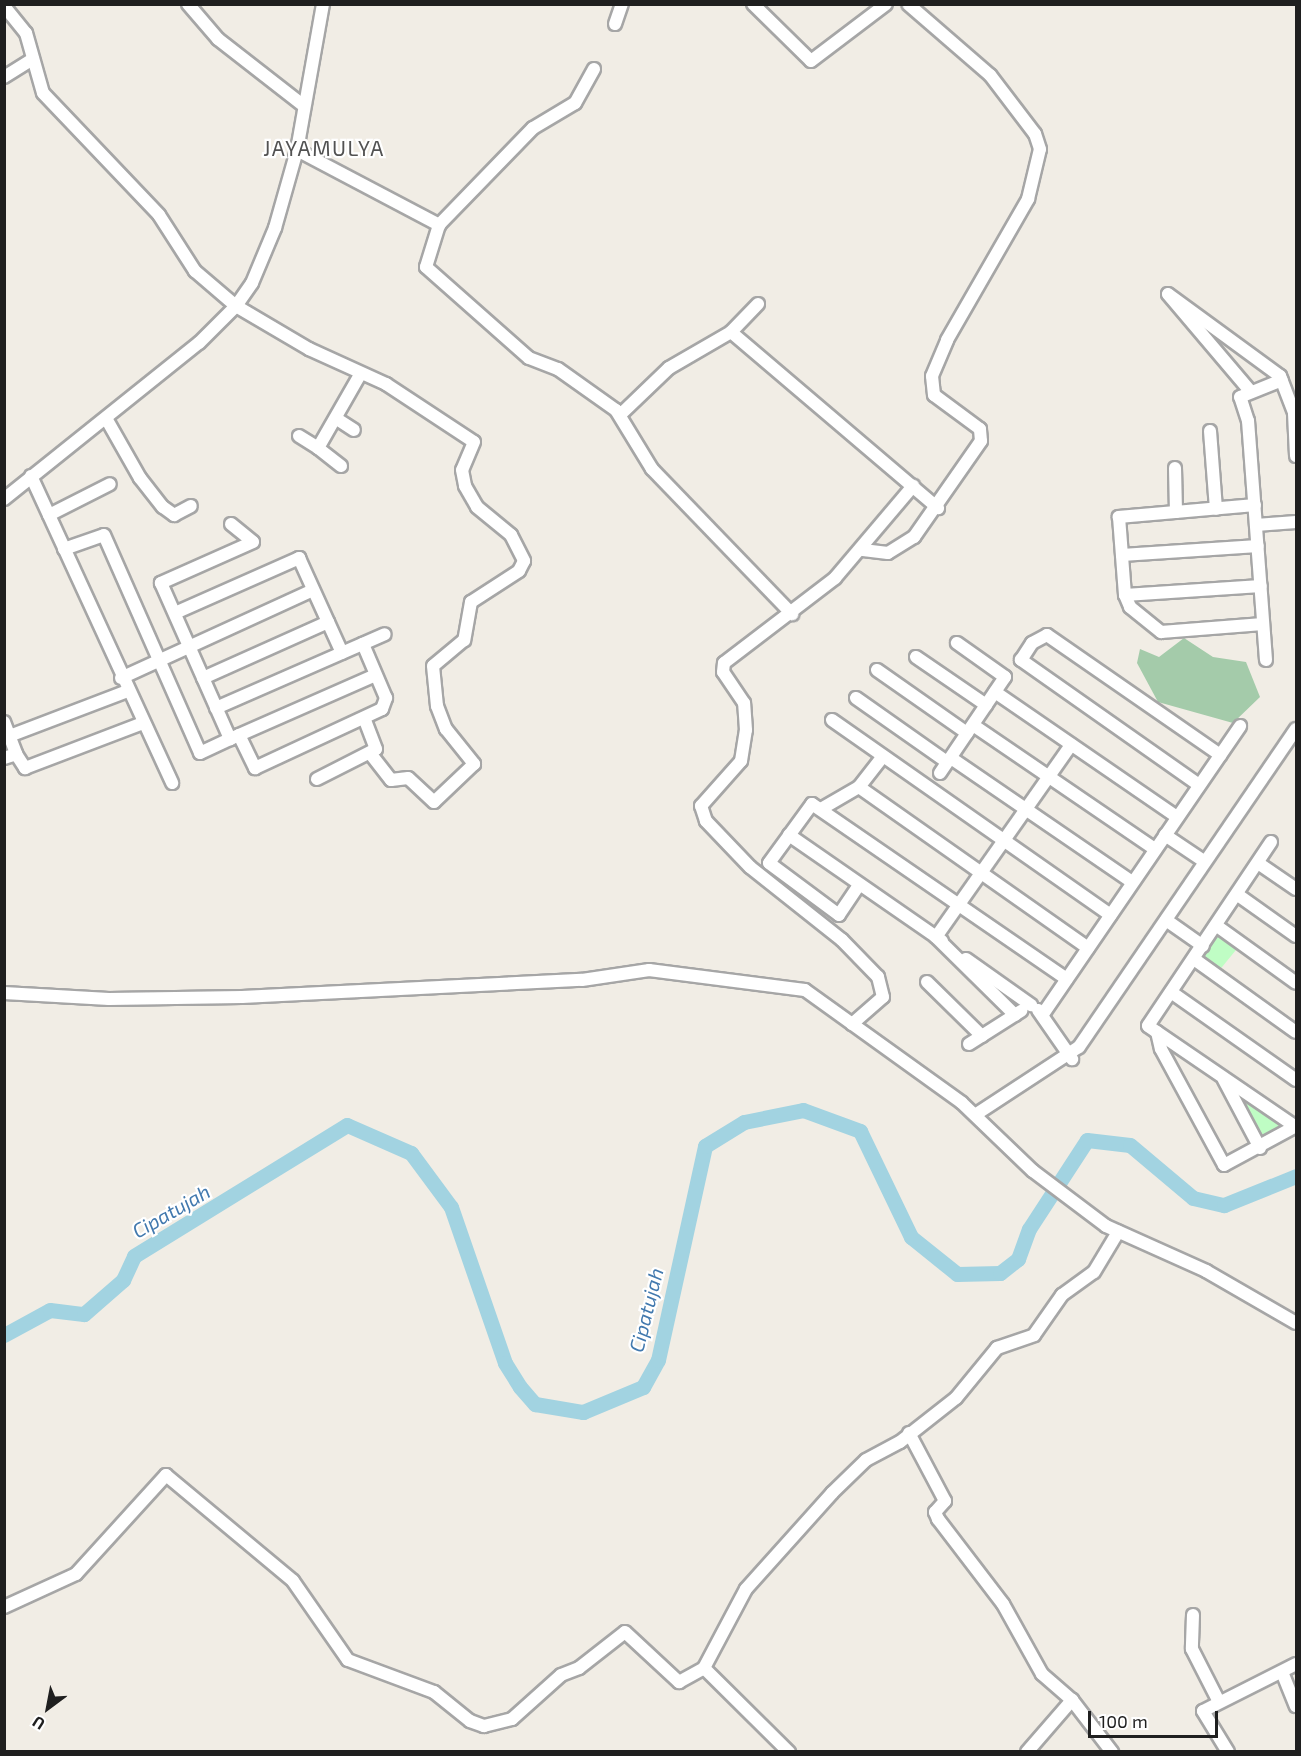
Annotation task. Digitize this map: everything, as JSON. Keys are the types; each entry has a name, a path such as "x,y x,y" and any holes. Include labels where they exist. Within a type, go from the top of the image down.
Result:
{"street":[{"path":"188,4 218,39 304,106"},
{"path":"4,499 107,420 236,306 265,258 297,150 322,4"},
{"path":"615,24 622,4"},
{"path":"753,4 807,60 819,58 886,4"},
{"path":"862,550 879,554 899,549 938,508 982,435 934,395 932,376 947,340 1028,199 1040,150 1035,134 990,75 908,4"},
{"path":"4,6 26,33 48,100 159,215 195,271 236,306 361,373 474,442 462,470 465,486 477,507 511,535 524,561 519,571 471,602 464,640 433,666 437,706 446,729 474,764 434,802 408,778 391,780 371,754"},
{"path":"4,78 33,59"},
{"path":"594,69 575,103 532,128 439,225 427,271 529,358 558,369 620,415 652,469 792,614"},
{"path":"297,150 439,225"},
{"path":"1251,392 1168,294 1282,380 1294,413 1296,456"},
{"path":"620,415 669,368 731,332 758,304"},
{"path":"731,332 938,508"},
{"path":"1227,337 1233,371"},
{"path":"318,448 337,419 361,373"},
{"path":"1266,660 1248,421 1240,397 1282,380"},
{"path":"337,419 354,430"},
{"path":"107,420 140,478 163,507 174,515 191,506"},
{"path":"1210,431 1216,509"},
{"path":"299,436 341,466"},
{"path":"1175,468 1176,512"},
{"path":"32,476 121,678 172,783"},
{"path":"49,515 110,484"},
{"path":"852,1024 883,998 884,987 870,965 750,867 701,810 741,761 746,730 744,703 723,672 724,663 792,614 862,550 913,486"},
{"path":"1255,505 1119,517 1125,595 1130,607 1161,632 1263,624"},
{"path":"1256,525 1296,522"},
{"path":"231,524 253,542 161,583 216,708 255,768 364,717 386,704 363,644"},
{"path":"64,549 104,535 200,753 376,675"},
{"path":"1122,555 1258,546"},
{"path":"174,613 299,558 342,653"},
{"path":"1125,595 1261,586"},
{"path":"121,678 188,645 313,590"},
{"path":"202,678 327,622"},
{"path":"216,708 385,634"},
{"path":"1199,785 1021,660 1032,643 1047,634 1220,755"},
{"path":"940,773 1005,677 957,643"},
{"path":"916,657 986,705"},
{"path":"877,670 1050,777 1155,849"},
{"path":"12,735 128,691"},
{"path":"995,692 1177,817"},
{"path":"856,698 1132,882"},
{"path":"317,779 371,754 376,745 364,717"},
{"path":"832,720 1110,915"},
{"path":"4,722 12,735 10,756 25,768 143,723"},
{"path":"1043,1014 1240,726"},
{"path":"978,1118 1079,1047 1296,729"},
{"path":"936,937 980,872 1005,842 1071,745"},
{"path":"821,809 859,787 883,756"},
{"path":"859,787 1088,948"},
{"path":"860,885 839,915 769,863 812,804 1067,979"},
{"path":"789,835 1043,1014 1069,1054"},
{"path":"1165,835 1205,862"},
{"path":"1152,1029 1171,992 1238,895 1271,842"},
{"path":"1258,863 1296,889"},
{"path":"1238,895 1296,936"},
{"path":"1166,920 1203,946"},
{"path":"1217,926 1296,983"},
{"path":"936,937 1015,1015"},
{"path":"1194,959 1296,1032"},
{"path":"4,993 109,999 242,997 582,980 649,970 805,990 978,1118 1033,1171 1066,1197 1118,1232 1206,1271 1296,1323"},
{"path":"927,982 982,1036"},
{"path":"1171,992 1296,1080"},
{"path":"969,1044 1031,1005"},
{"path":"1152,1029 1222,1077 1296,1127 1224,1165 1152,1029"},
{"path":"1222,1077 1260,1148"},
{"path":"4,1607 76,1574 166,1475 303,1591 348,1660 434,1692 484,1726 512,1719 561,1675 582,1665 620,1633 630,1634 679,1682 704,1668 739,1599 757,1576 867,1460 909,1433 956,1398 997,1348 1034,1335 1068,1290 1094,1272 1118,1232"},
{"path":"909,1433 945,1501 935,1512 938,1519 1002,1604 1042,1674 1072,1700 1112,1752"},
{"path":"1193,1615 1192,1649 1219,1702"},
{"path":"1228,1752 1203,1711 1296,1664"},
{"path":"704,1668 789,1752"},
{"path":"1282,1672 1296,1706"},
{"path":"1027,1752 1072,1700"}],"green space":[{"path":"1184,638 1213,657 1246,662 1260,697 1233,723 1158,702 1137,663 1140,649 1159,657"},
{"path":"1218,929 1240,945 1218,972 1197,959"},
{"path":"1227,1082 1293,1127 1260,1146"}],"waterway":[{"name":"Cipatujah","path":"4,1335 50,1310 84,1314 123,1280 134,1256 347,1125 411,1153 451,1207 505,1363 520,1387 535,1404 583,1412 643,1387 658,1360 705,1146 744,1122 803,1110 860,1131 911,1237 957,1274 1000,1273 1018,1259 1029,1229 1087,1140 1130,1145 1193,1198 1224,1205 1296,1176"}],"district":[{"name":"JAYAMULYA","path":"324,148"}]}
